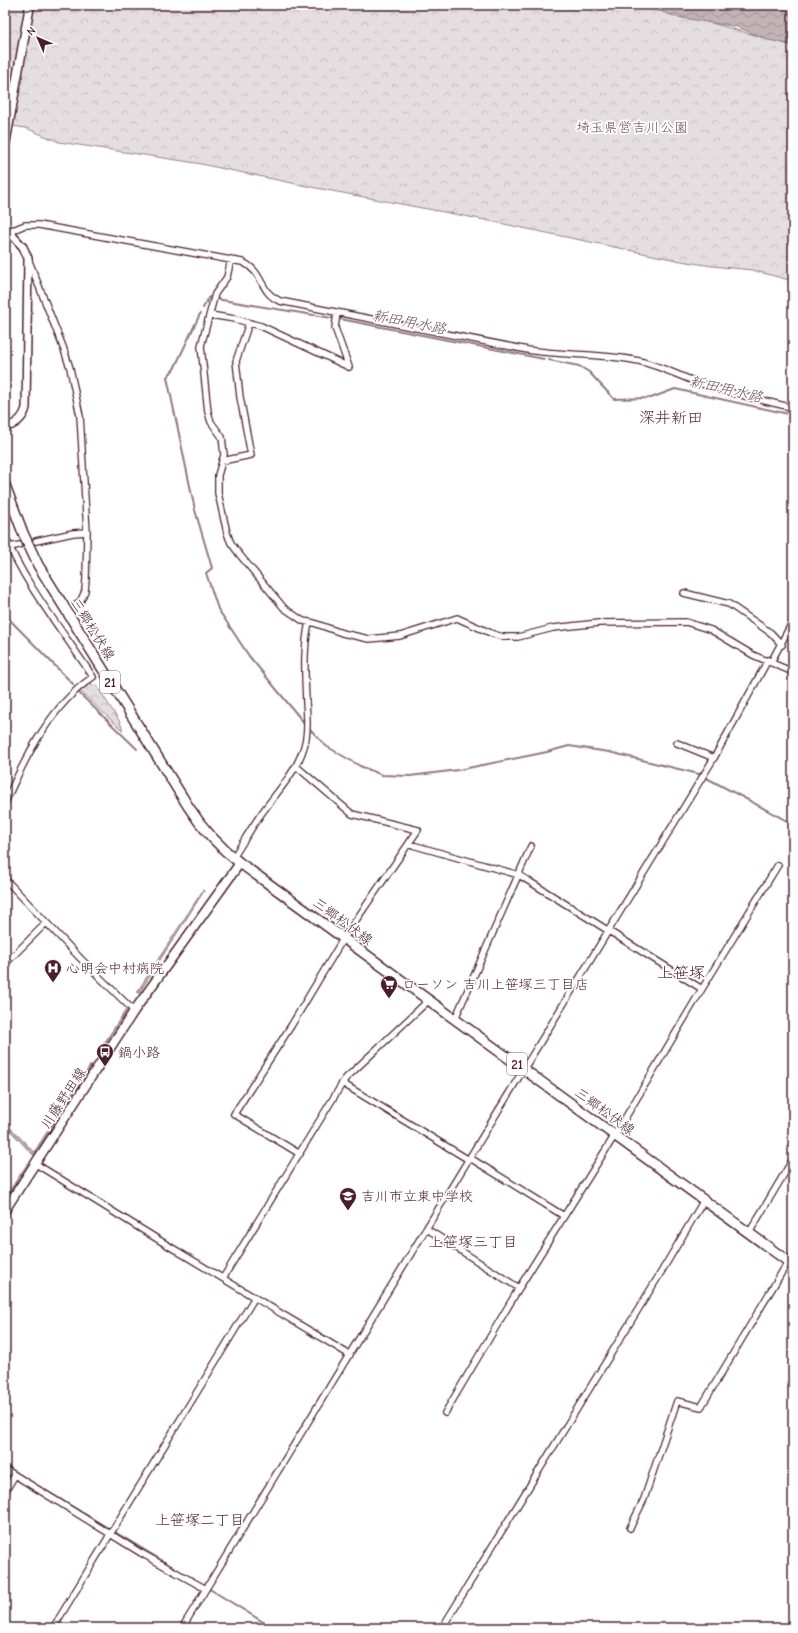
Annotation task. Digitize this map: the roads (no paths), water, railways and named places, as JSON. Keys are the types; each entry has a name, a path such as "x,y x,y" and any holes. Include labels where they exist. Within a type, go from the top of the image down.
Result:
{"main road":[{"path":"5,145 30,5"},
{"name":"三郷松伏線","path":"5,485 23,534 38,565 70,619 200,825 220,846 237,861 343,939 791,1264"},
{"name":"川藤野田線","path":"5,1210 134,1011 237,861"}],"street":[{"path":"76,605 81,600 85,591 87,532 84,453 78,405 70,368 63,347 23,247 12,235 13,230 26,225 39,225 231,259 250,265 258,274 266,291 275,299 337,313 547,354 613,357 640,361 716,388 793,408"},
{"path":"5,428 19,421 23,417 26,408 28,258"},
{"path":"231,259 226,277 215,294 202,338 201,350 208,412 211,422 222,437 224,454 218,475 218,493 221,512 231,543 284,608 301,619 309,622 342,633 369,639 400,636 457,618 493,634 503,636 518,636 553,628 599,623 686,622 711,630 753,655 793,672"},
{"path":"210,315 261,326 349,367 335,328 337,313"},
{"path":"222,462 251,455 240,397 236,361 249,323"},
{"path":"36,541 73,533 87,532"},
{"path":"5,536 8,546 23,573 93,677 72,694 33,745 23,762 5,803"},
{"path":"8,546 18,546"},
{"path":"684,593 729,604 771,632 782,645"},
{"path":"182,1628 714,758 770,661 782,645 793,621"},
{"path":"237,861 259,817 296,766 302,753 306,738 307,721 305,639 309,622"},
{"path":"677,743 714,758"},
{"path":"296,766 352,814 418,830 343,939 291,1026 234,1114 300,1154"},
{"path":"409,844 519,876 609,930 702,989"},
{"path":"455,1019 531,846"},
{"path":"445,1413 519,1288 615,1135 778,865"},
{"path":"5,880 134,1011"},
{"path":"5,964 46,923"},
{"path":"223,1278 342,1083 429,1000"},
{"path":"342,1083 564,1216"},
{"path":"749,1233 793,1159"},
{"path":"36,1164 350,1355"},
{"path":"442,1628 704,1200"},
{"path":"427,1229 519,1288"},
{"path":"630,1528 644,1499 677,1401 701,1407 791,1264"},
{"path":"53,1628 254,1297"},
{"path":"5,1469 109,1534 206,1589"},
{"path":"5,1492 15,1475"}],"water":[{"path":"642,5 793,5 793,45 768,40 737,27 677,17"},
{"path":"203,890 204,891 139,993 137,992"},
{"path":"127,1008 128,1009 98,1055 97,1054"},
{"path":"91,1064 92,1065 34,1155 32,1154 5,1125 5,1122 34,1152"},
{"path":"28,1163 30,1164 5,1201 5,1197"}],"waterway":[{"path":"203,308 209,297"},
{"name":"新田用水路","path":"216,299 332,318"},
{"path":"200,314 174,369 167,377 195,510 212,568 206,573 218,609 249,656 305,724"},
{"name":"新田用水路","path":"340,319 544,359"},
{"name":"新田用水路","path":"549,360 579,366 589,372 614,399 651,398 675,389 793,415"},
{"path":"5,615 73,684"},
{"path":"79,693 137,749"},
{"path":"308,727 326,746 360,766 382,775 410,776 458,770 547,752 569,746 609,752 699,774 793,824"},
{"path":"5,1466 191,1578"},
{"path":"208,1588 273,1628"}],"place":[{"name":"心明会中村病院","path":"53,983"},
{"name":"ローソン 吉川上笹塚三丁目店","path":"389,999"},
{"name":"鍋小路","path":"105,1067"},
{"name":"吉川市立東中学校","path":"348,1211"}],"district":[{"name":"深井新田","path":"671,417"},
{"name":"上笹塚","path":"681,972"},
{"name":"上笹塚三丁目","path":"473,1242"},
{"name":"上笹塚二丁目","path":"200,1520"}],"park label":[{"name":"埼玉県営吉川公園","path":"632,127"}]}
